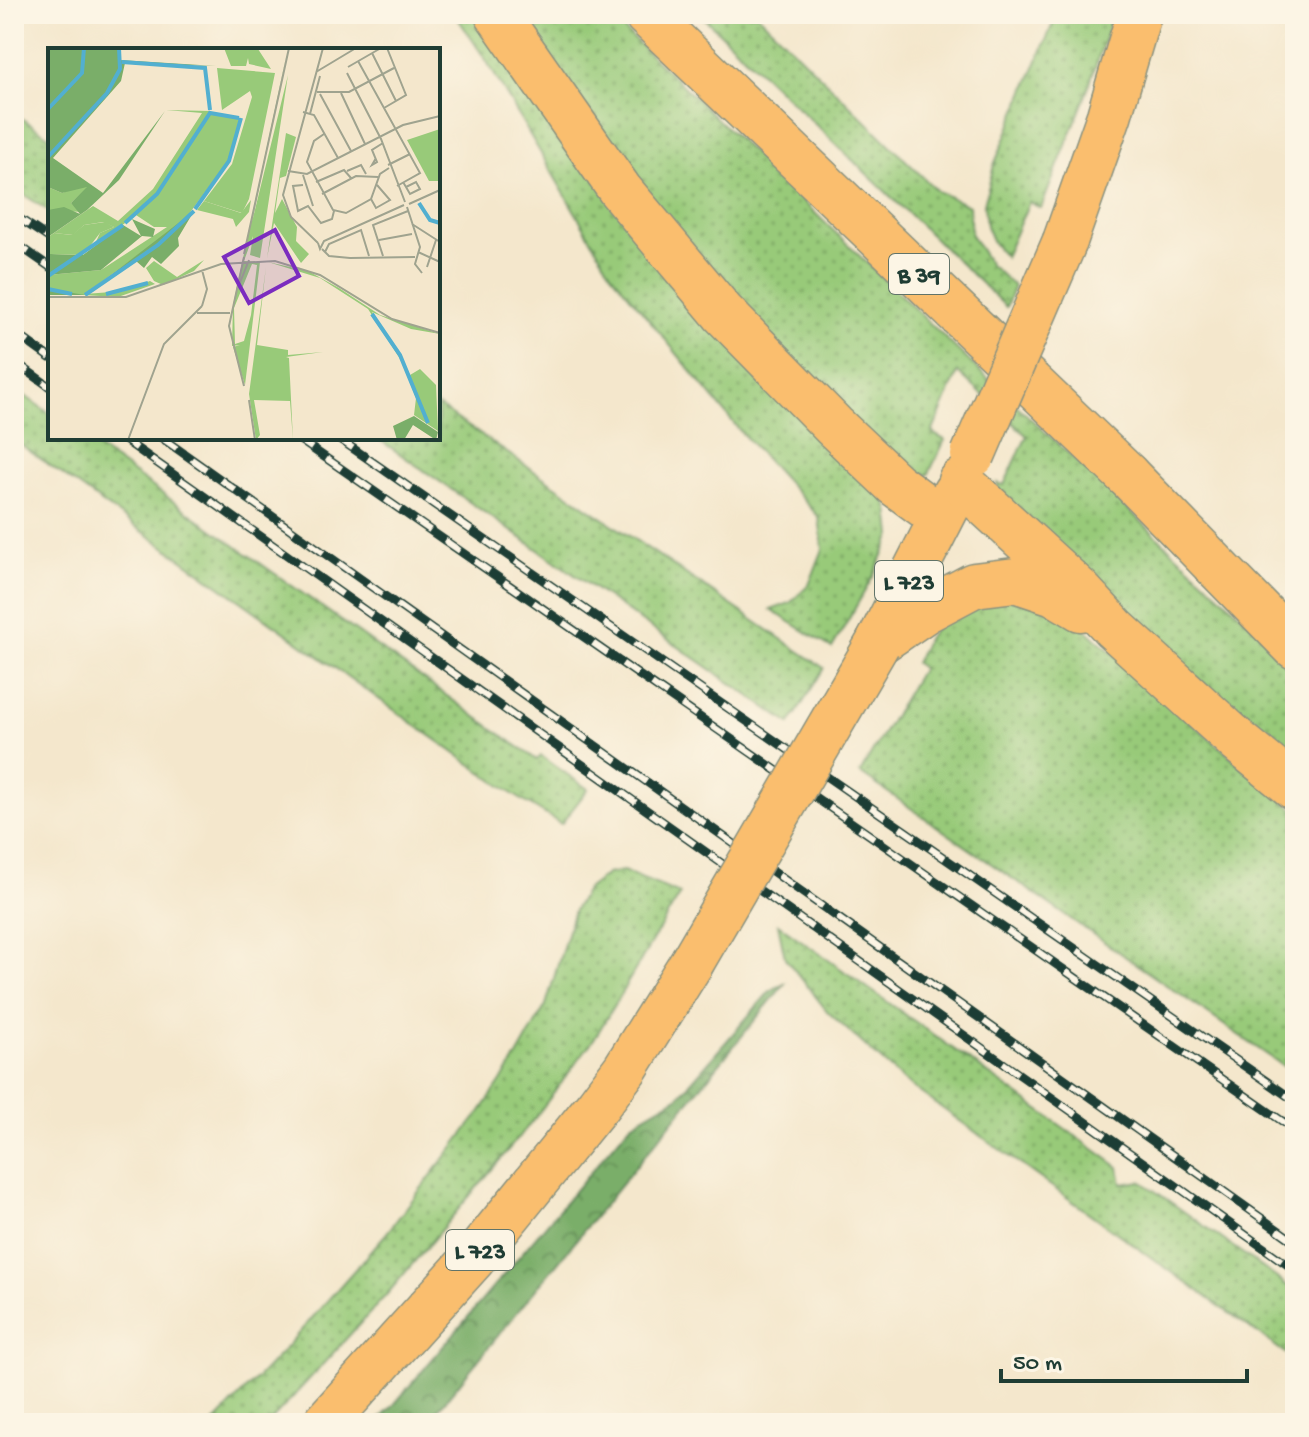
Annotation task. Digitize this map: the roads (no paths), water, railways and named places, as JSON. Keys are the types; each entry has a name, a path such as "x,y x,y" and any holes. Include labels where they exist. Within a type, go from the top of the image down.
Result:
{"main road":[{"path":"497,14 620,190 723,313 834,426 895,484 958,485 1078,589 1114,628 1239,742 1295,788"},
{"name":"B 39","path":"646,14 1127,475 1295,647"},
{"path":"958,485 1065,241 1109,116 1139,14"},
{"name":"B 39","path":"1127,475 1295,605"},
{"name":"L 723","path":"325,1423 473,1259 625,1069 692,962 878,643 958,485"},
{"path":"878,643 925,611 974,585 1015,580 1054,593 1114,628"}],"railway":[{"path":"14,215 48,238"},
{"path":"14,242 48,266"},
{"path":"14,332 48,357"},
{"path":"14,361 48,386"},
{"path":"125,440 1295,1270"},
{"path":"165,440 1295,1242"},
{"path":"300,440 1295,1130"},
{"path":"341,440 1295,1101"}]}
